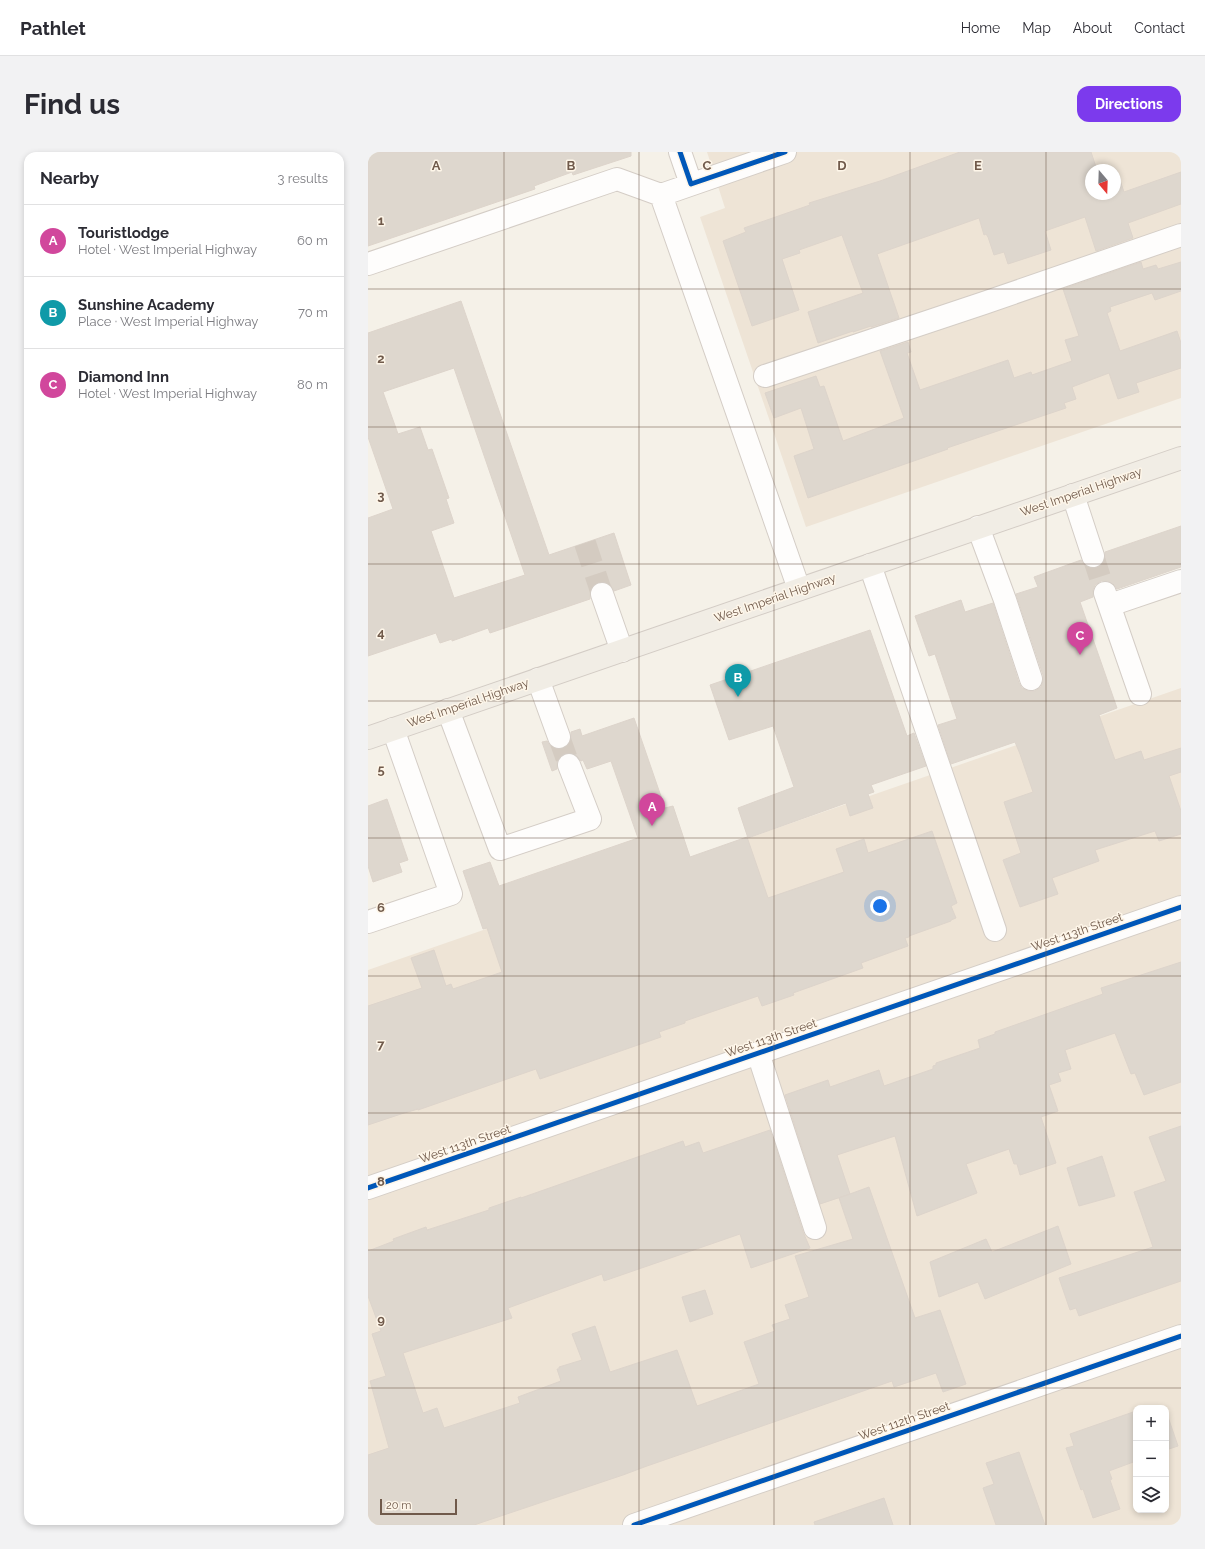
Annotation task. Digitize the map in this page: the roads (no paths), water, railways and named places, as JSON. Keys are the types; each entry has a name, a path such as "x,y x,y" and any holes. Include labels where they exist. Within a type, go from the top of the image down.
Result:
{"main road":[{"name":"West Imperial Highway","path":"368,738 1181,458"}],"street":[{"path":"680,152 691,184"},
{"path":"368,264 617,179 661,195 785,152"},
{"path":"661,195 799,589"},
{"path":"765,376 1181,235"},
{"path":"1073,495 1093,556"},
{"path":"978,527 1005,600 1031,679"},
{"path":"870,565 995,930"},
{"path":"1140,694 1108,599 1181,581"},
{"path":"602,594 622,650"},
{"path":"538,679 559,736"},
{"path":"448,710 500,849 590,819 569,765"},
{"path":"368,922 451,894 393,729"},
{"name":"West 113th Street","path":"368,1188 1181,907"},
{"path":"758,1053 815,1228"},
{"name":"West 112th Street","path":"634,1525 1181,1336"}],"tunnel":[{"path":"585,543 602,594"},
{"path":"1093,556 1105,593"},
{"path":"559,737 569,765"}],"place":[{"name":"Diamond Inn","path":"1080,655"},
{"name":"Sunshine Academy","path":"738,697"},
{"name":"Touristlodge","path":"652,826"}]}
